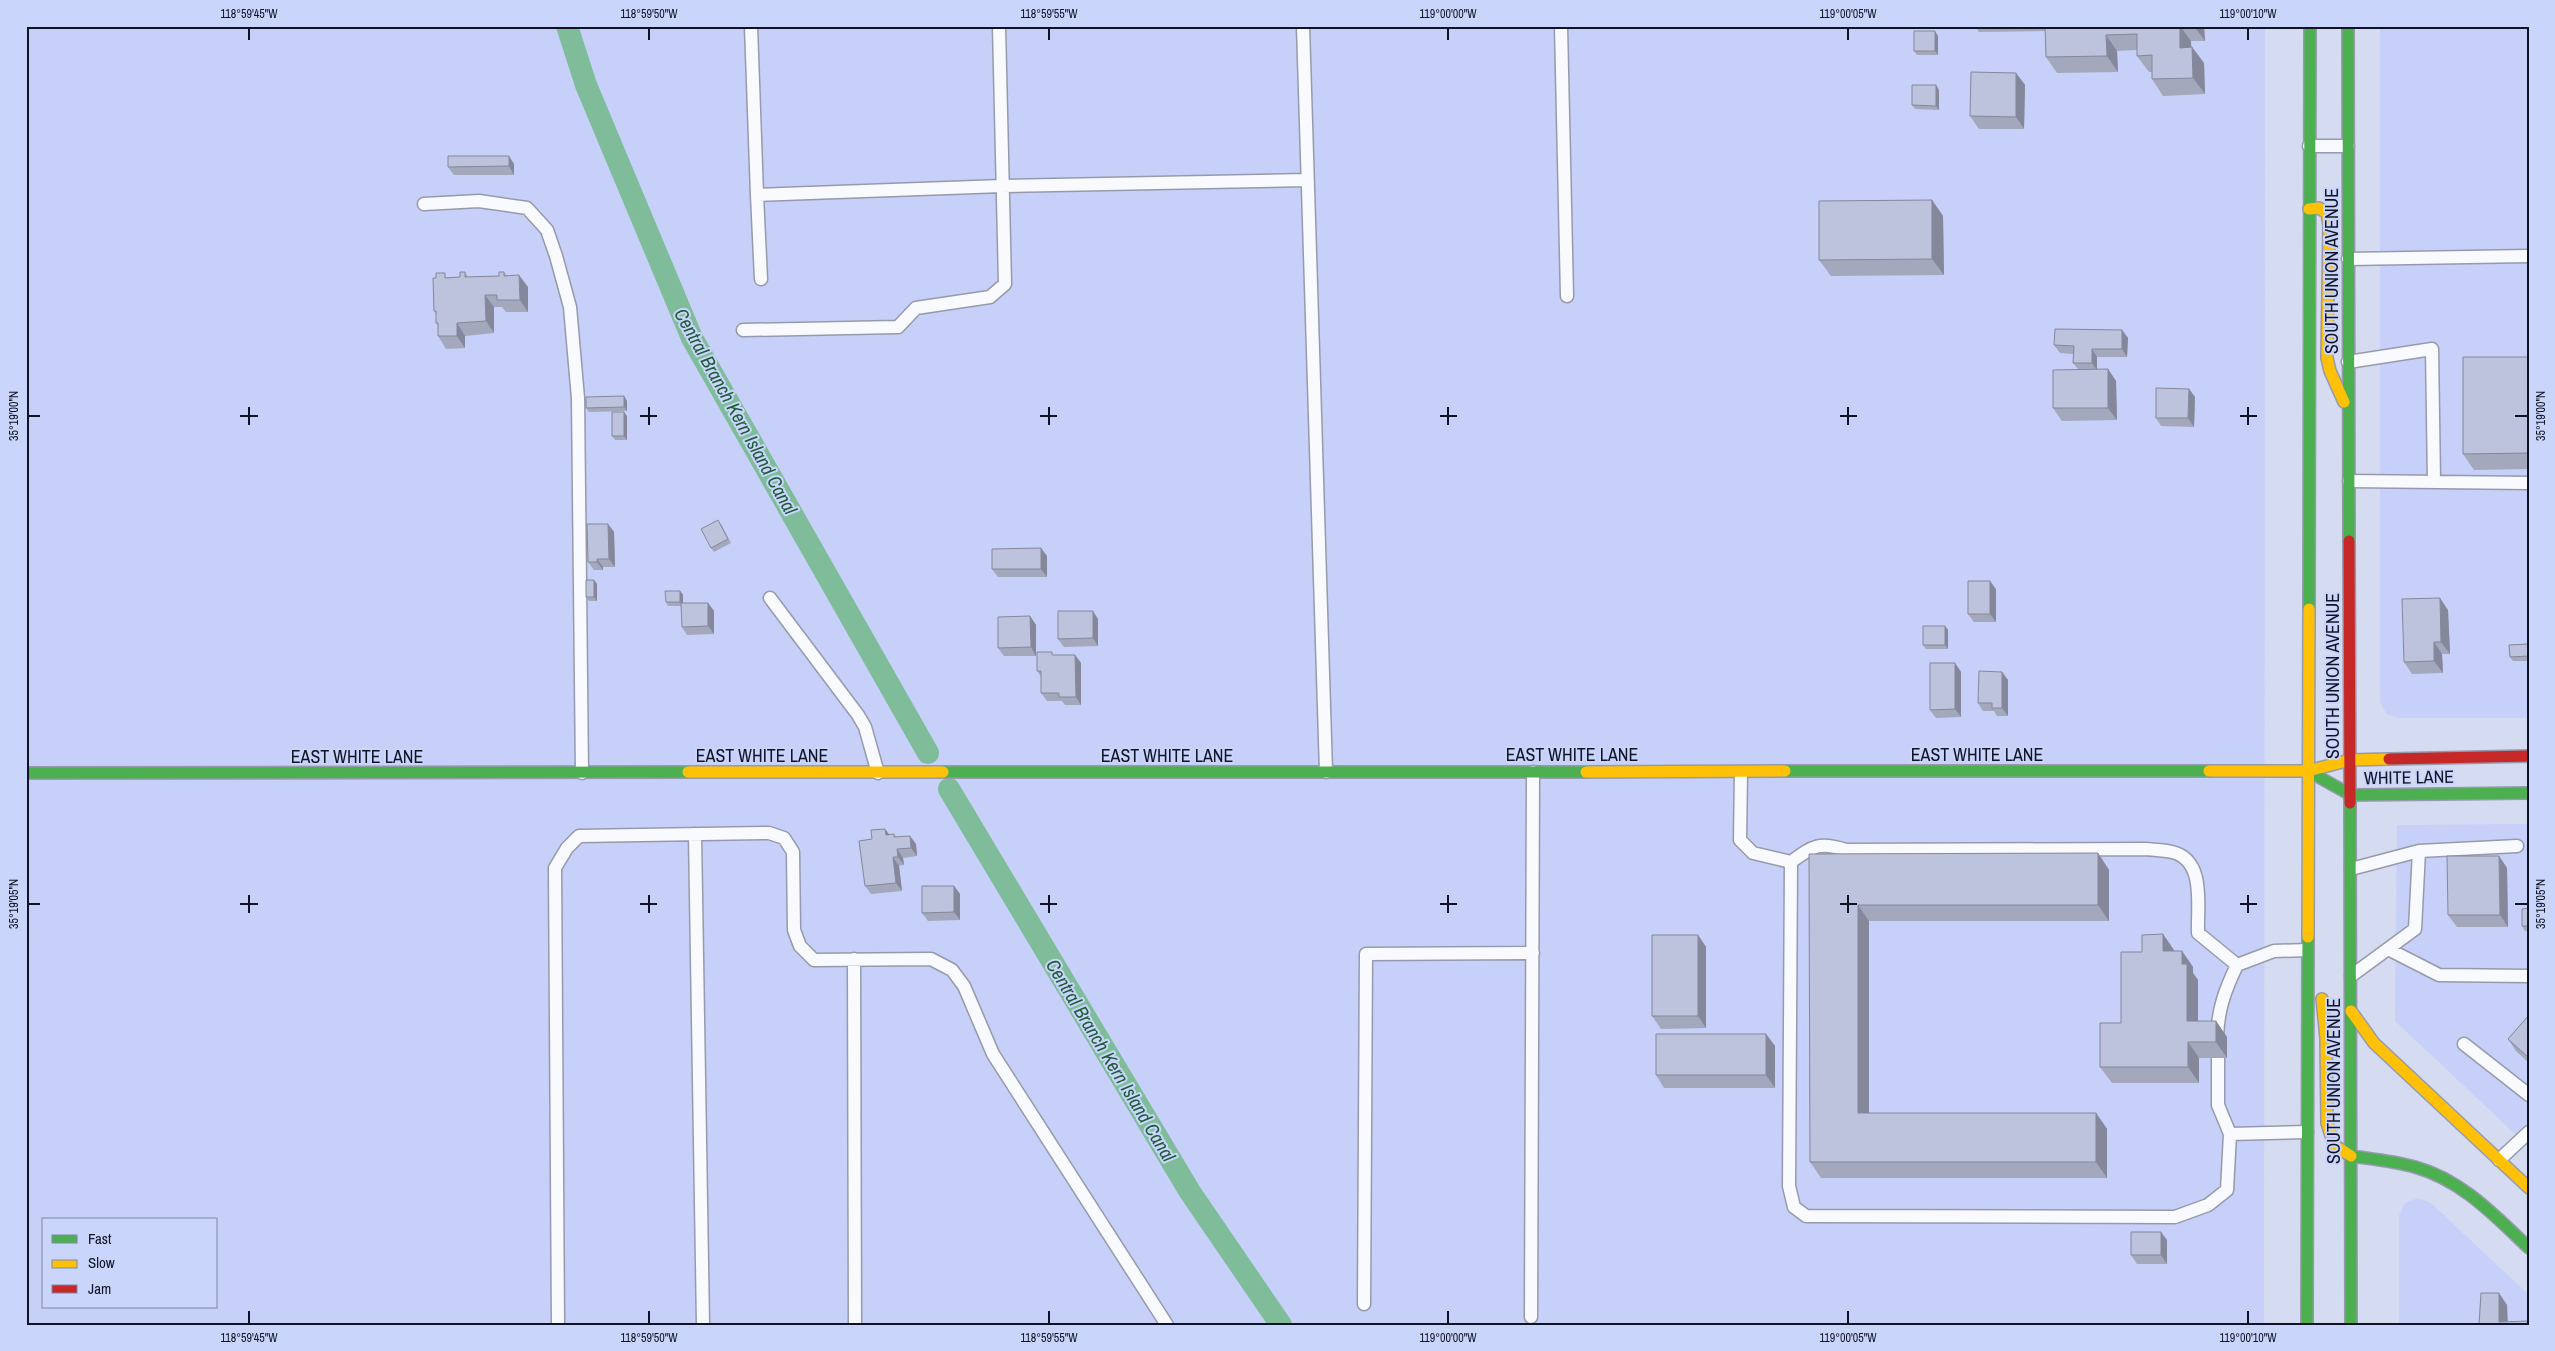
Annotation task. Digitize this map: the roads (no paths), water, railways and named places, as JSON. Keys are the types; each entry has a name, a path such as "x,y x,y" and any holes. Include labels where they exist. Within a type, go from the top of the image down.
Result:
{"main road":[{"name":"SOUTH UNION AVENUE","path":"2307,1325 2310,26"},
{"name":"SOUTH UNION AVENUE","path":"2348,26 2343,60 2348,146 2351,1325"},
{"path":"2309,209 2320,208 2327,213 2329,225 2327,358 2330,371 2348,410"},
{"name":"WHITE LANE","path":"2308,772 2350,760 2529,756"},
{"name":"EAST WHITE LANE","path":"26,773 2308,772"},
{"name":"WHITE LANE","path":"2308,772 2351,795 2529,793"},
{"path":"2307,950 2321,989 2326,1038 2327,1123 2334,1145 2351,1156 2408,1165 2441,1176 2473,1196 2529,1248"},
{"path":"2351,1011 2374,1043 2529,1188"}],"lane":[{"path":"751,26 761,279"},
{"path":"743,330 898,327 916,308 990,297 1005,284 999,26"},
{"path":"1302,26 1326,772"},
{"path":"1561,26 1567,296"},
{"path":"2309,146 2348,146"},
{"path":"757,195 1002,186 1307,180"},
{"path":"424,204 479,201 527,208 547,230 556,256 570,307 578,398 582,773"},
{"path":"2348,259 2529,256"},
{"path":"2348,362 2432,349 2434,482"},
{"path":"2348,481 2529,482"},
{"path":"770,598 858,715 865,727 878,772"},
{"path":"1531,1317 1533,772"},
{"path":"1741,772 1740,840 1753,853 1791,862 1810,848 1822,844 1846,850 2145,850 2173,852 2188,859 2196,873 2198,933 2237,965"},
{"path":"558,1325 555,868 566,848 580,836 769,833 784,838 793,852 794,930 800,946 814,960 931,959 952,970 964,986 993,1054 1167,1325"},
{"path":"695,834 703,1325"},
{"path":"2351,869 2419,851 2517,846"},
{"path":"2351,976 2415,928 2419,851"},
{"path":"1791,862 1789,1186 1794,1207 1806,1216 2176,1217 2208,1205 2227,1190 2230,1134 2218,1105 2218,1058"},
{"path":"2388,948 2439,975 2529,976"},
{"path":"2217,1037 2218,1012 2225,990 2237,965 2274,951 2307,950"},
{"path":"1364,1304 1366,954 1533,953"},
{"path":"854,959 855,1325"},
{"path":"2464,1044 2529,1094"},
{"path":"2230,1134 2306,1132"},
{"path":"2499,1160 2529,1132"}],"waterway":[{"name":"Central Branch Kern Island Canal","path":"567,26 586,85 692,338 928,753"},
{"name":"Central Branch Kern Island Canal","path":"949,789 1190,1192 1281,1325"}]}
